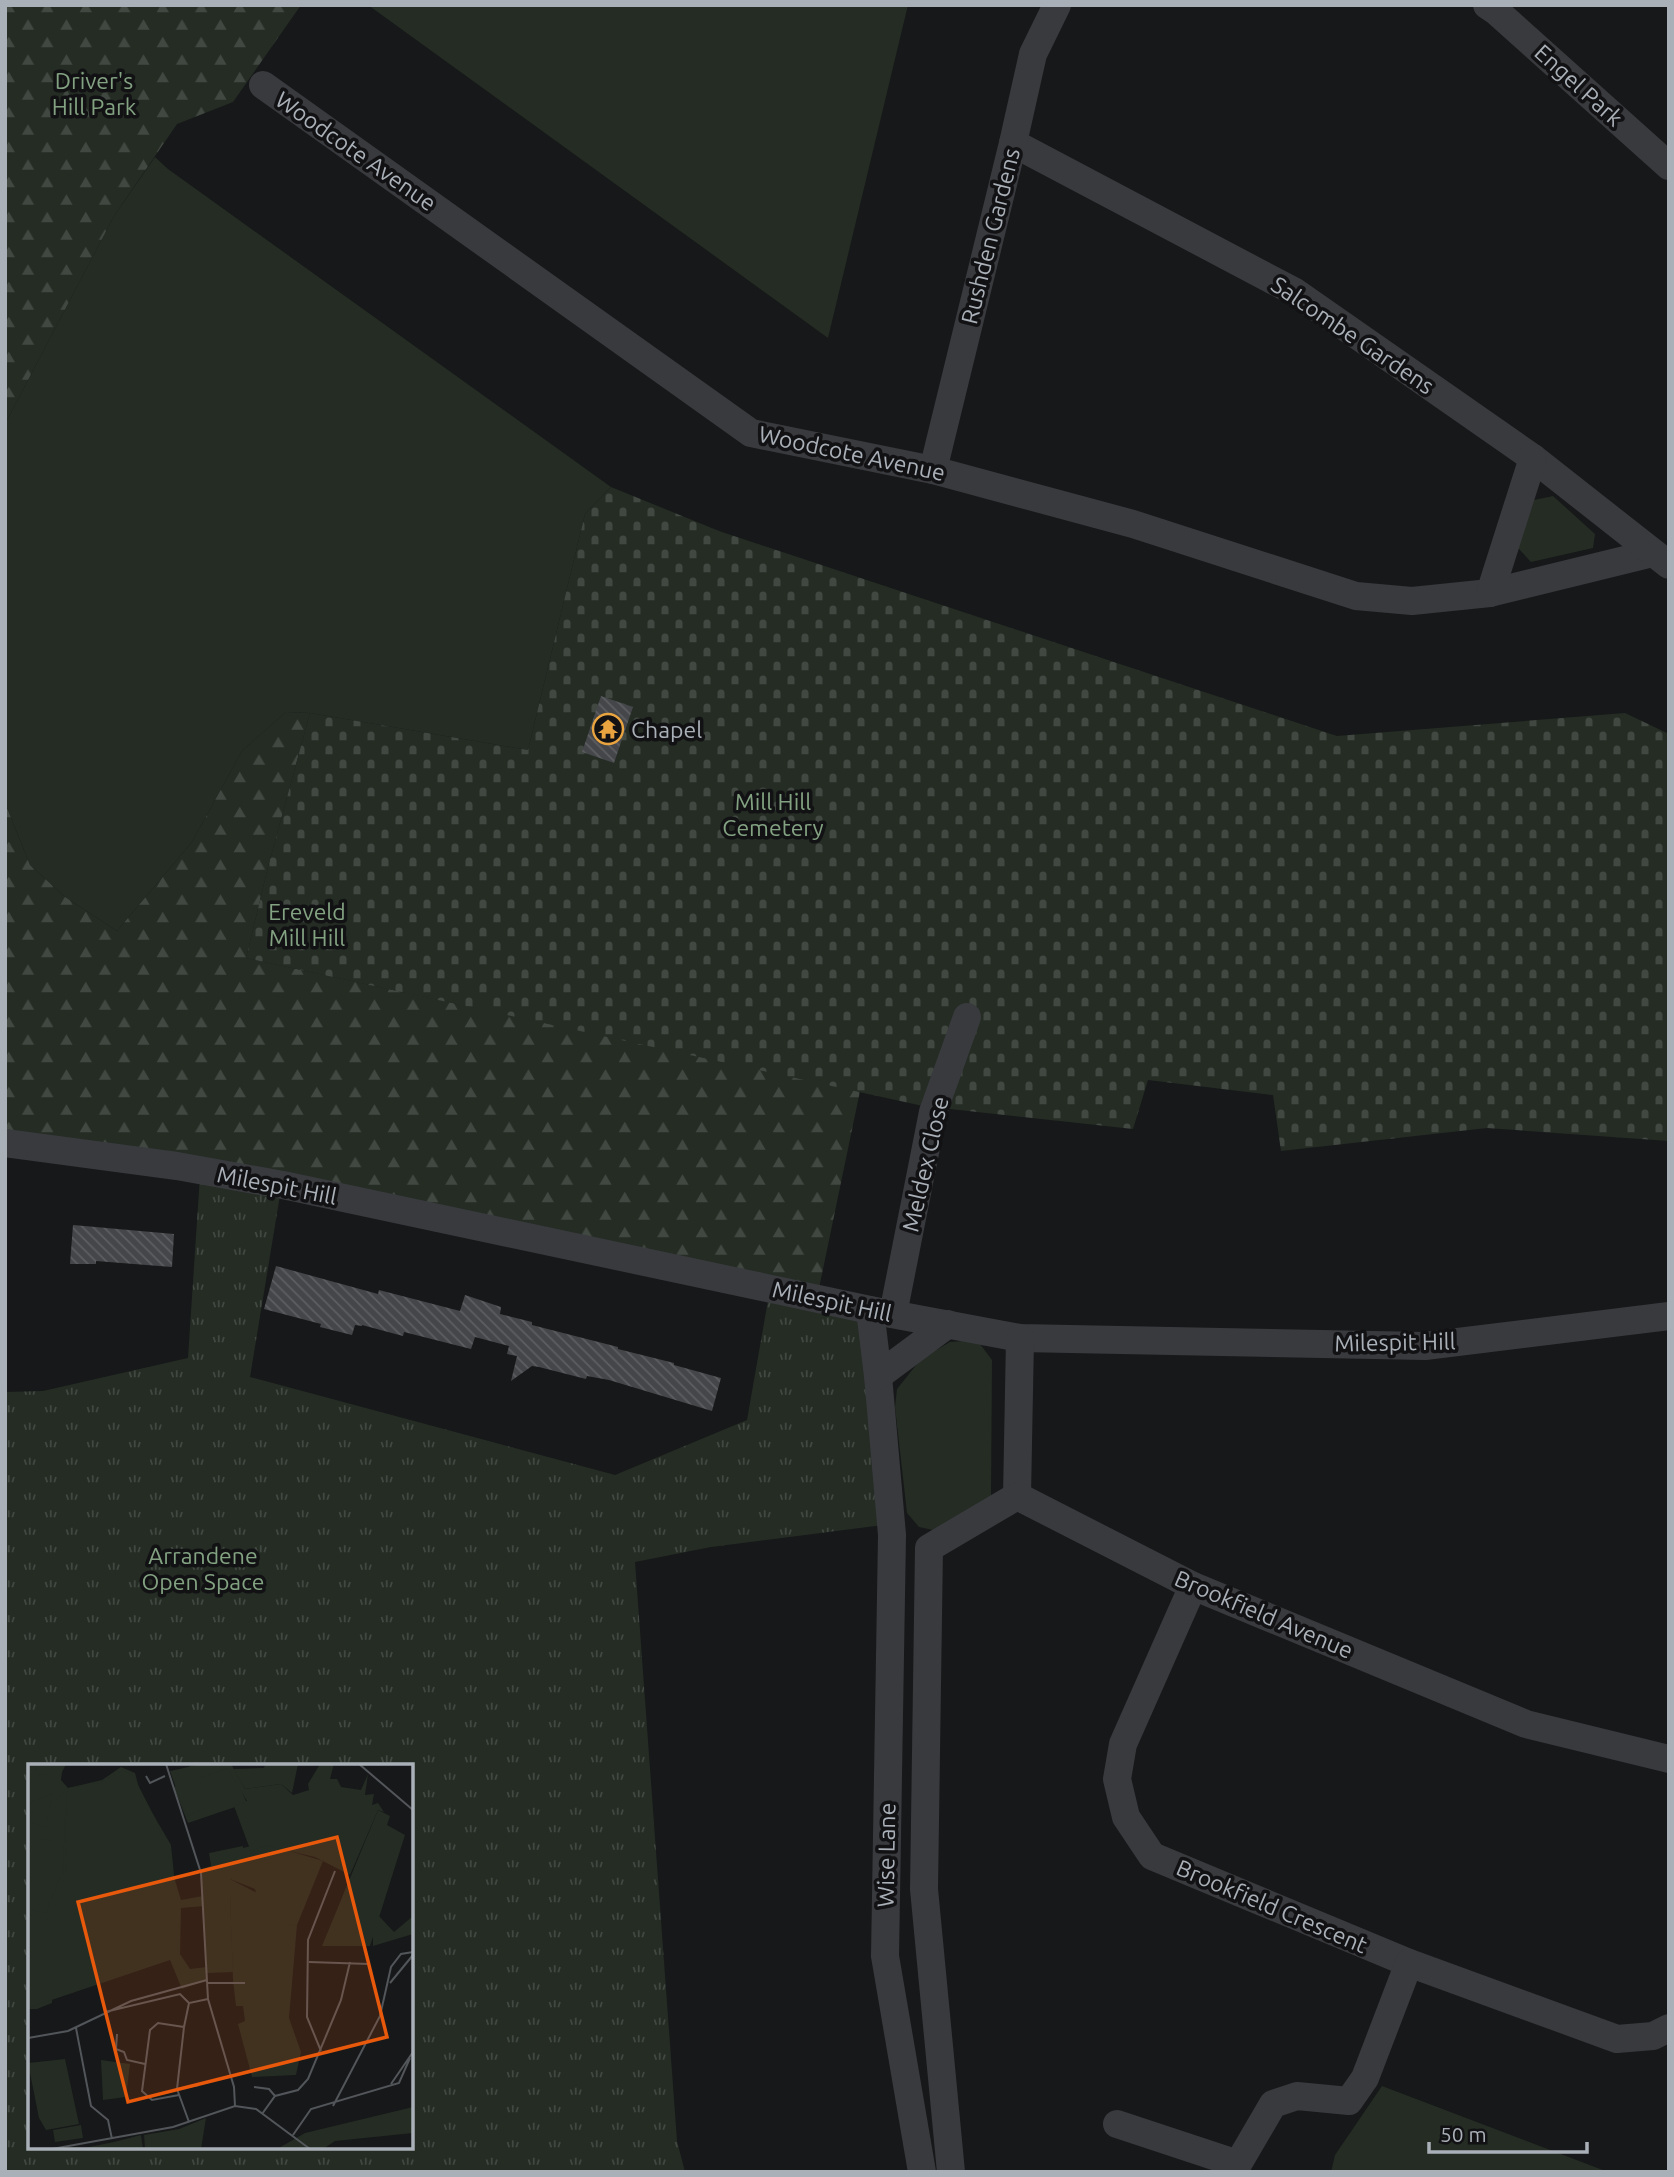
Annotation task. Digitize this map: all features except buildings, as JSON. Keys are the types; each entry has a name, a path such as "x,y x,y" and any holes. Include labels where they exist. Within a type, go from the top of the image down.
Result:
{"street":[{"name":"Rushden Gardens","path":"933,470 1013,143 1032,54 1057,5"},
{"name":"Engel Park","path":"1487,5 1496,10 1669,166"},
{"name":"Woodcote Avenue","path":"263,85 751,433 933,470 1133,524 1356,596 1412,601 1490,593 1661,559"},
{"name":"Salcombe Gardens","path":"1013,143 1295,292 1532,458 1661,559"},
{"path":"1490,593 1532,458"},
{"name":"Meldex Close","path":"881,1312 933,1112 967,1017"},
{"name":"Milespit Hill","path":"5,1143 177,1166 283,1185 881,1312 1020,1338 1425,1346 1669,1317"},
{"name":"Wise Lane","path":"881,1312 878,1376 892,1535 885,1956 922,2172"},
{"path":"878,1376 948,1324"},
{"path":"892,1535 929,1548 1017,1496 1020,1338"},
{"name":"Brookfield Avenue","path":"1017,1496 1193,1587 1526,1724 1669,1759"},
{"name":"Wise Lane","path":"929,1548 924,1889 951,2172"},
{"name":"Brookfield Crescent","path":"1193,1587 1123,1744 1117,1779 1126,1817 1152,1856 1409,1963 1616,2039 1653,2036 1669,2028"},
{"path":"1117,2124 1238,2164 1273,2104 1297,2096 1349,2101 1365,2078 1409,1963"}],"green space":[{"name":"Driver's Hill Park","path":"5,5 301,5 233,102 177,124 114,216 5,424"},
{"path":"368,5 908,5 828,338"},
{"path":"155,157 611,487 585,514 528,750 310,713 286,712 242,751 192,842 117,931 65,897 30,865 5,803 5,424 114,216"},
{"name":"Mill Hill Cemetery","path":"611,487 719,531 1337,736 1625,713 1669,734 1669,1141 1487,1128 1281,1151 1273,1095 1148,1080 1133,1129 923,1106 246,958 310,713 528,750 585,514"},
{"path":"1553,496 1595,534 1593,548 1531,562 1518,548 1534,500"},
{"path":"286,712 310,713 246,958 860,1091 817,1298 5,1143 5,803 30,865 65,897 117,931 192,842 242,751"},
{"name":"Arrandene Open Space","path":"200,1176 281,1189 250,1377 615,1475 747,1420 770,1289 869,1309 891,1524 711,1547 635,1562 677,2141 685,2172 5,2172 5,1392 43,1391 188,1358"},
{"path":"977,1340 992,1360 991,1497 933,1530 919,1527 907,1513 895,1407 897,1389 921,1359 950,1342"},
{"path":"1382,2086 1608,2172 1331,2172 1335,2155"}],"place":[{"name":"Chapel","path":"608,729"}],"park label":[{"name":"Ereveld Mill Hill","path":"307,924"}]}
